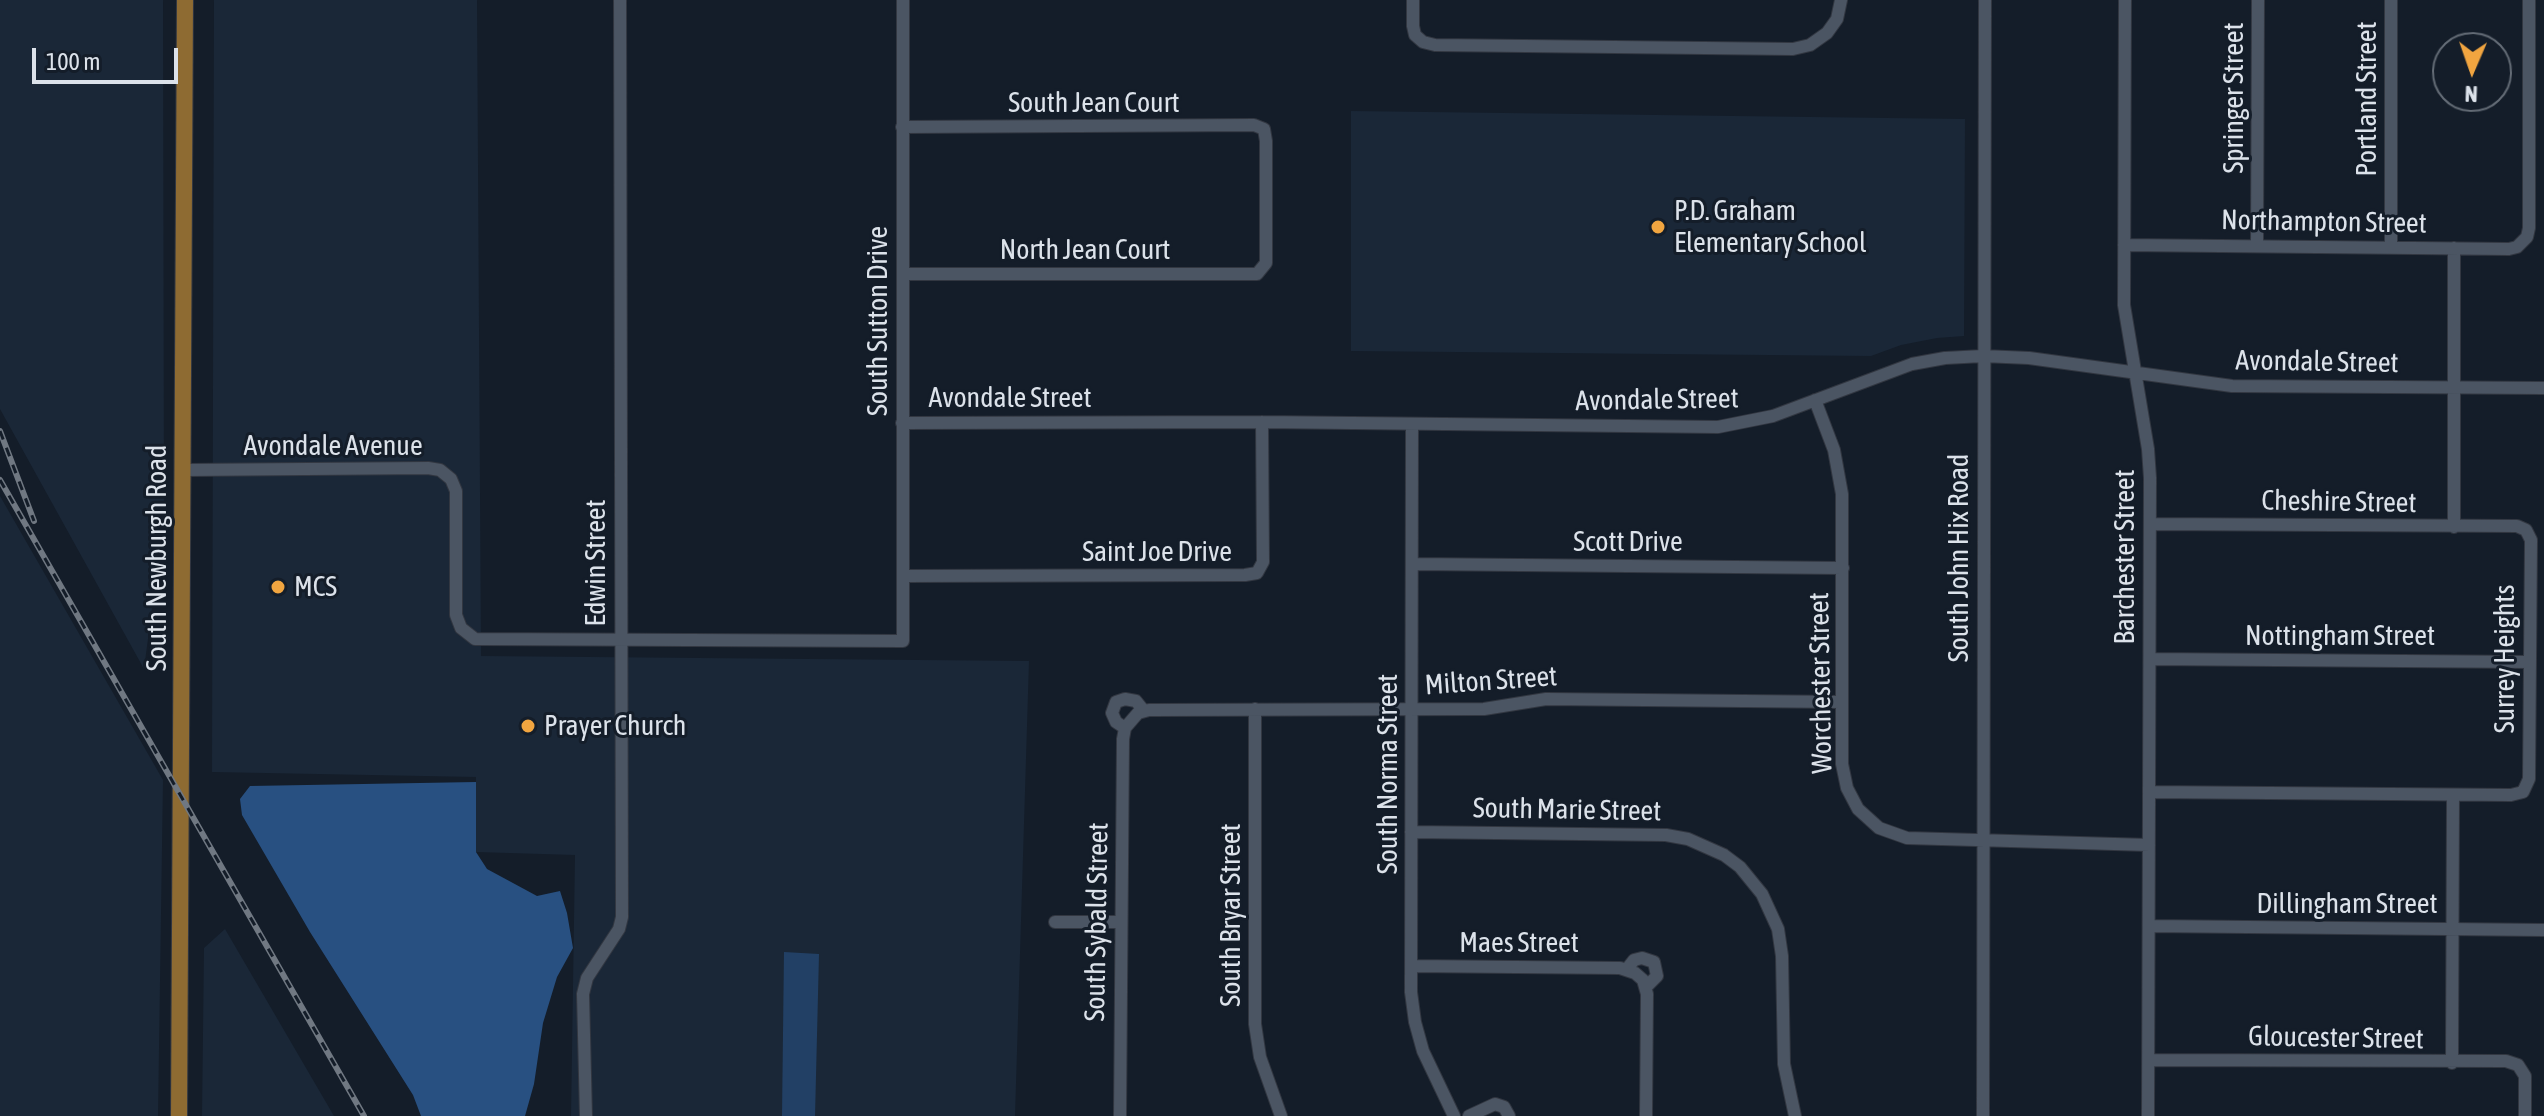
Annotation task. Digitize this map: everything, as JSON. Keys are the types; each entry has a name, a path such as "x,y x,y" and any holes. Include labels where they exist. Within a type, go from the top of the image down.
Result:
{"main road":[{"name":"South Newburgh Road","path":"179,1116 185,0"}],"street":[{"name":"Edwin Street","path":"586,1116 583,994 587,978 619,929 622,917 620,0"},
{"name":"South Sutton Drive","path":"620,642 903,641 903,0"},
{"path":"1413,0 1413,26 1419,39 1435,45 1793,49 1820,40 1837,19 1841,0"},
{"name":"South John Hix Road","path":"1983,1116 1985,0"},
{"name":"Barchester Street","path":"2125,0 2124,305 2149,458 2148,1116"},
{"name":"Springer Street","path":"2257,245 2258,0"},
{"name":"Portland Street","path":"2391,0 2391,246"},
{"name":"Northampton Street","path":"2124,245 2509,249 2522,244 2529,228 2529,0"},
{"name":"South Jean Court","path":"902,127 1254,125 1264,129 1266,150 1265,267"},
{"path":"2454,248 2454,527"},
{"name":"North Jean Court","path":"903,274 1253,274 1265,267"},
{"name":"Avondale Street","path":"902,423 1262,422 1718,427 1759,420 1912,364 1983,356 2029,358 2232,386 2544,388"},
{"name":"Worchester Street","path":"1815,400 1834,450 1840,479 1844,777 1852,802 1870,823 1907,838 2149,845"},
{"name":"Saint Joe Drive","path":"904,576 1257,573 1263,562 1262,422"},
{"name":"South Norma Street","path":"1412,424 1412,1004 1421,1044 1454,1116"},
{"name":"Avondale Avenue","path":"184,470 440,470 451,479 456,491 456,615 466,634 483,641 620,642"},
{"name":"Cheshire Street","path":"2150,524 2517,526 2526,530"},
{"name":"Surrey Heights","path":"2453,795 2518,795 2526,789 2529,779 2531,540 2526,530"},
{"name":"Scott Drive","path":"1413,564 1843,568"},
{"name":"Nottingham Street","path":"2150,659 2529,662"},
{"name":"Milton Street","path":"1116,702 1125,699 1136,701 1144,711"},
{"name":"Milton Street","path":"1128,723 1144,711 1484,709 1546,699 1842,702"},
{"name":"South Sybald Street","path":"1116,702 1112,713 1116,722 1128,723 1121,922 1120,1116"},
{"name":"South Bryar Street","path":"1255,709 1255,1024 1260,1057 1281,1116"},
{"path":"2149,792 2453,795 2452,1063"},
{"name":"South Marie Street","path":"1411,832 1666,835 1697,842 1724,855 1751,878 1778,929 1782,956 1784,1064 1795,1116"},
{"path":"1055,922 1121,922"},
{"name":"Dillingham Street","path":"2149,926 2544,930"},
{"name":"Maes Street","path":"1411,966 1627,969 1634,960 1642,958 1654,962 1657,976 1646,987 1646,1116"},
{"path":"1627,969 1640,976 1646,987"},
{"name":"Gloucester Street","path":"2149,1060 2506,1061 2522,1068 2526,1085 2525,1116"},
{"path":"1469,1116 1495,1104 1504,1107 1509,1116"}],"shaded area":[{"path":"0,0 163,0 164,517 144,669 0,409"},
{"path":"214,0 477,0 481,656 1029,661 1015,1116 571,1116 575,855 476,852 476,777 212,772"},
{"name":"P.D. Graham Elementary School","path":"1351,111 1965,119 1964,336 1901,345 1871,356 1351,351"},
{"path":"0,496 163,780 158,1116 0,1116"},
{"path":"476,782 476,852 487,869 537,896 560,891 573,948 557,977 543,1023 534,1084 525,1116 421,1116 413,1095 310,932 242,815 240,799 250,786"},
{"path":"225,929 334,1116 202,1116 204,948"},
{"path":"784,952 819,954 815,1116 782,1116"}],"railway":[{"path":"0,431 34,521"},
{"path":"0,480 364,1116"}],"place":[{"name":"P.D. Graham Elementary School","path":"1658,227"},
{"name":"MCS","path":"278,587"},
{"name":"Prayer Church","path":"528,726"}]}
